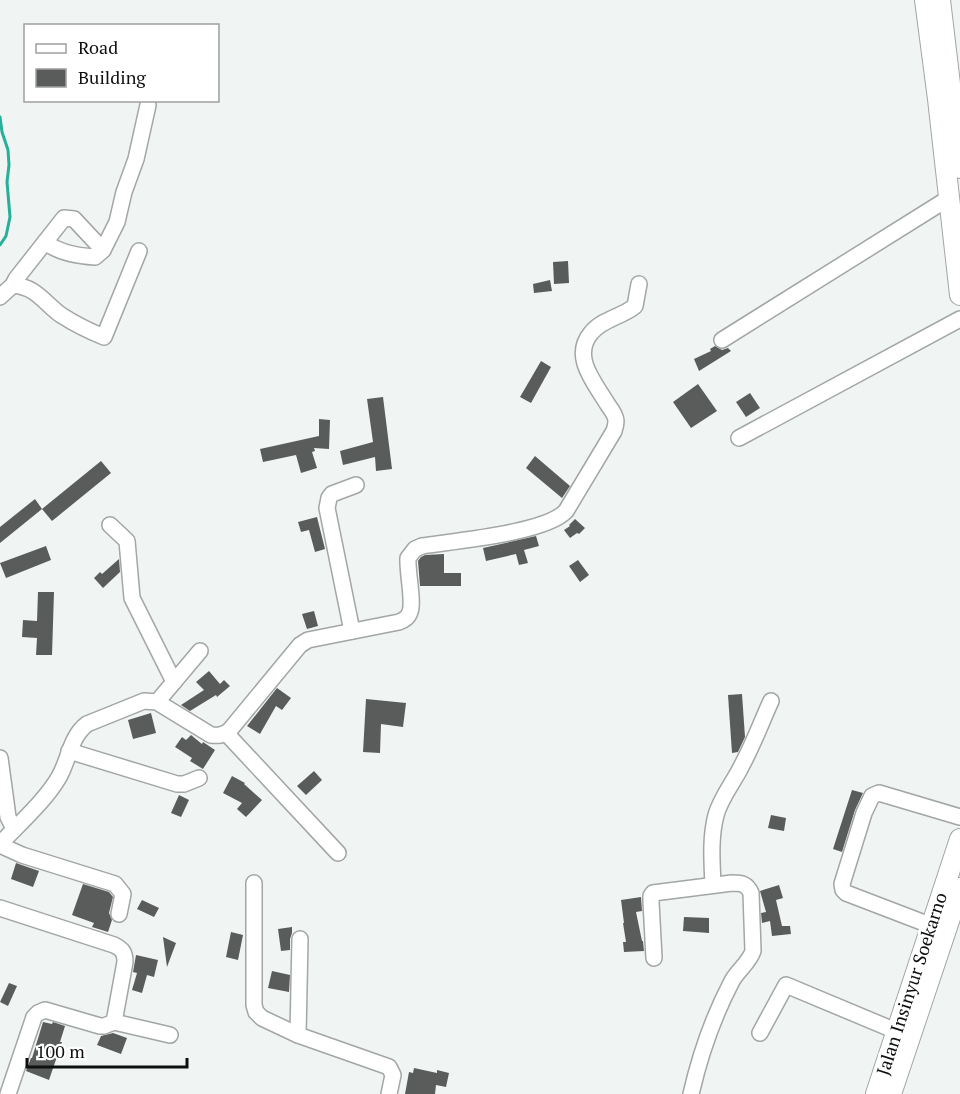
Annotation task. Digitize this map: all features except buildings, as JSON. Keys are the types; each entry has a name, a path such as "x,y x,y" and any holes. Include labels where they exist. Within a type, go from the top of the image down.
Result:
{"main road":[{"path":"925,0 960,168"},
{"path":"940,0 949,198 960,295"},
{"name":"Jalan Insinyur Soekarno","path":"891,1094 939,929 960,839"},
{"name":"Jalan Insinyur Soekarno","path":"876,1094 896,1031 939,929 960,888"}],"street":[{"path":"45,242 55,249 85,256 95,257 103,250 117,222 124,192 136,159 148,105"},
{"path":"722,340 949,198"},
{"path":"0,297 13,285 64,218 74,219 103,250"},
{"path":"13,285 24,286 41,297 58,313 80,327 104,337 139,251"},
{"path":"119,914 123,894 115,884 22,855 0,845 54,785 82,728 144,701 157,702 211,735 218,736 226,733 300,645 308,640 399,622 408,616 411,607 408,558 411,552 418,547 534,528 555,520 566,511 614,430 616,421 585,367 583,356 585,343 597,327 625,314 635,306 639,284"},
{"path":"739,438 960,319"},
{"path":"352,631 327,508 332,494 356,485"},
{"path":"110,525 127,541 132,598 174,682"},
{"path":"157,702 200,651"},
{"path":"713,885 712,848 717,815 742,767 771,701"},
{"path":"226,733 338,852"},
{"path":"69,751 177,784 184,784 199,778"},
{"path":"0,758 8,816 14,829"},
{"path":"939,929 846,893 842,884 864,813 872,796 879,793 960,817"},
{"path":"254,883 255,1009 257,1014 298,1035 389,1067 393,1076 389,1094"},
{"path":"654,958 651,902 653,893 741,883 749,888 753,951 750,959 732,981 718,1011 701,1051 691,1094"},
{"path":"0,908 121,949 125,954 125,962 114,1022"},
{"path":"298,1035 300,939"},
{"path":"760,1033 786,985 896,1031"},
{"path":"8,1094 34,1017 45,1010 100,1026 114,1022 170,1035"}],"waterway":[{"path":"0,117 8,150 7,182 10,217 6,236 0,245"}]}
